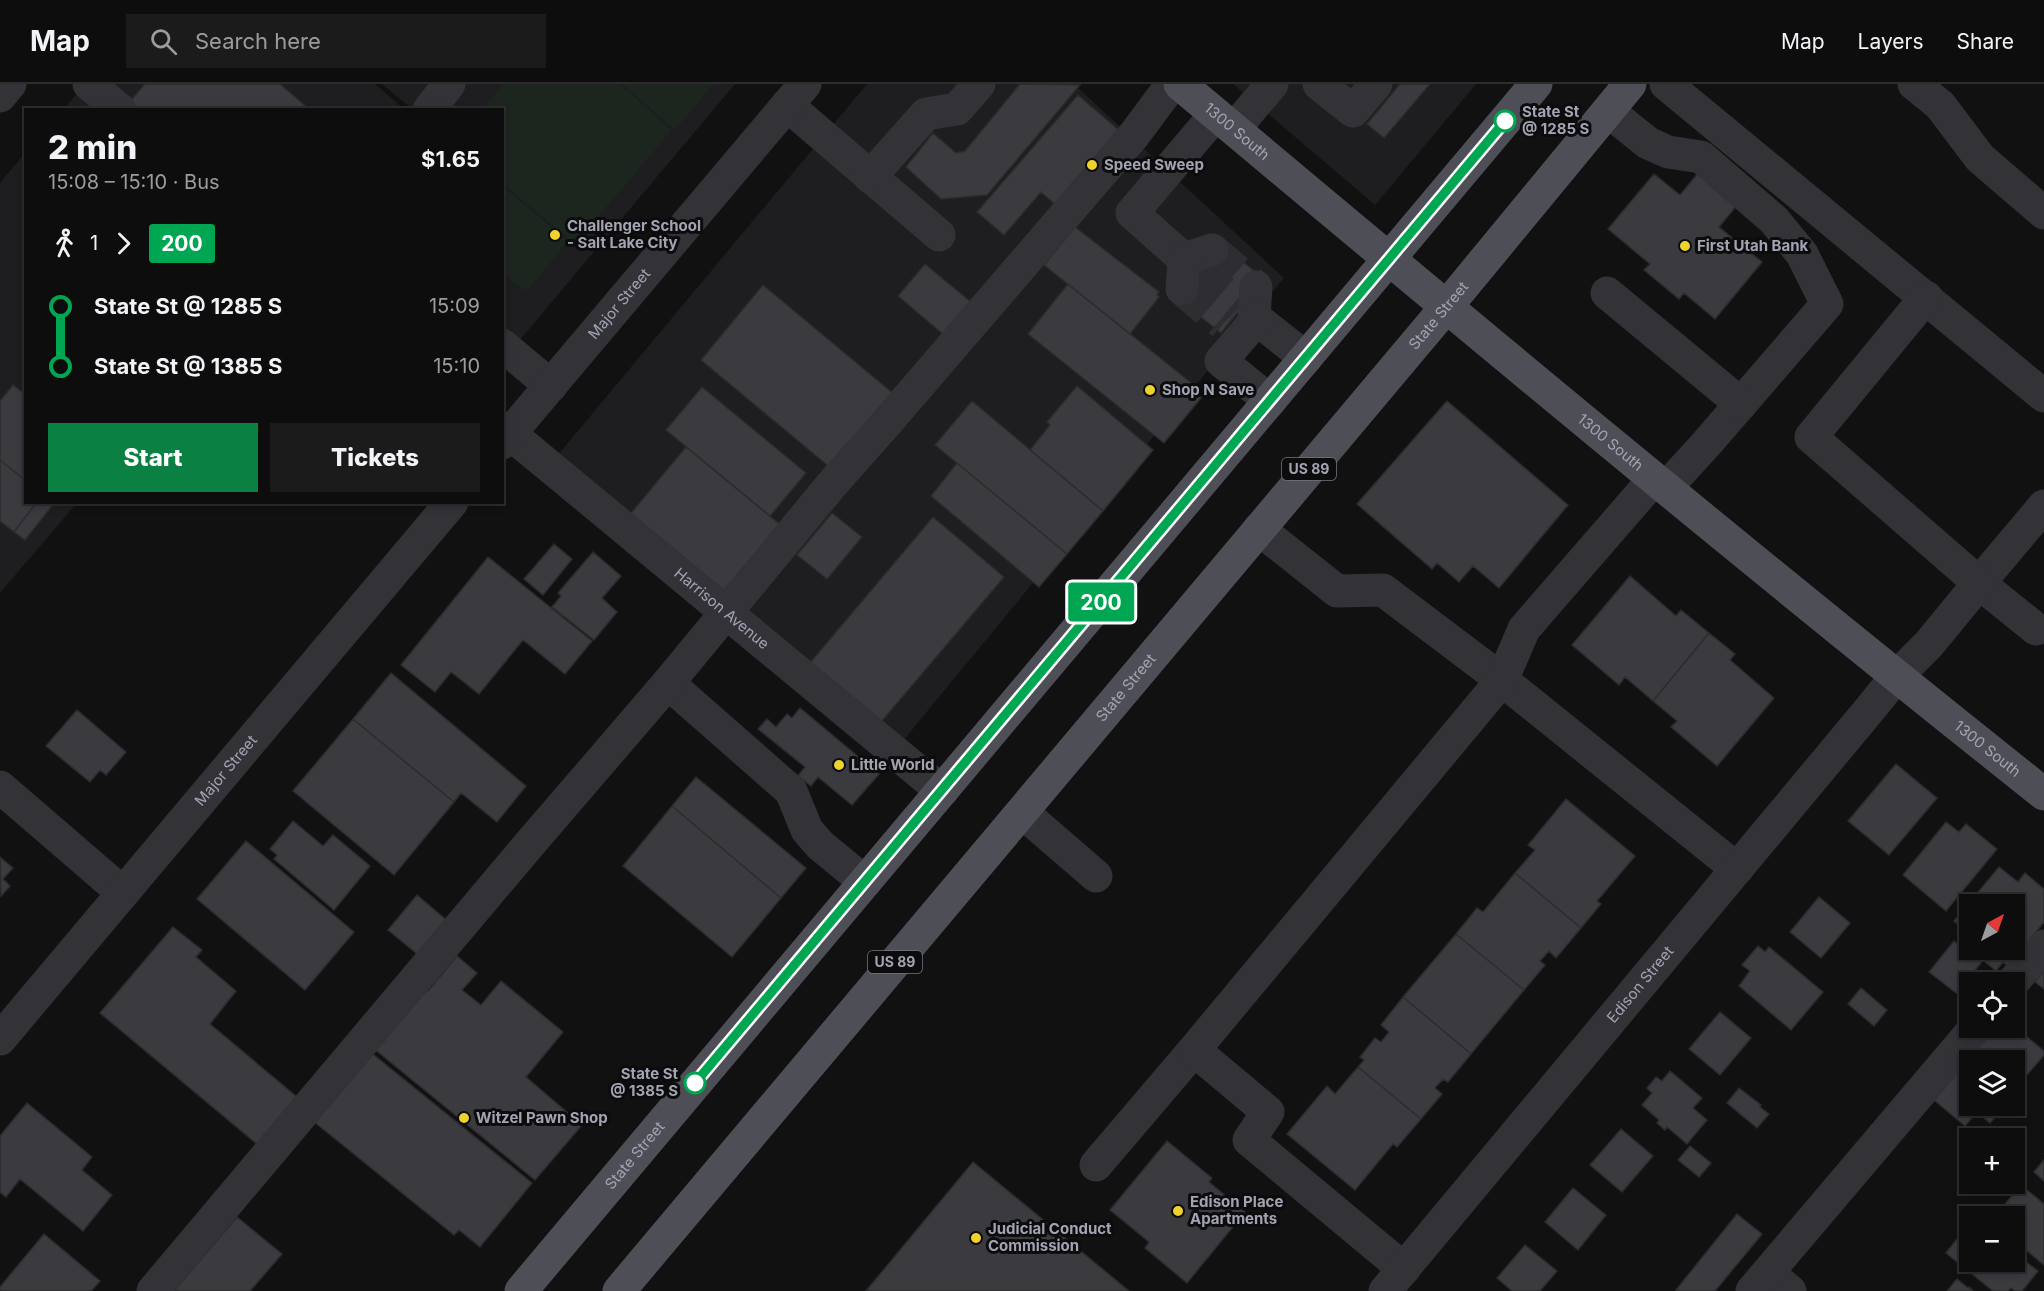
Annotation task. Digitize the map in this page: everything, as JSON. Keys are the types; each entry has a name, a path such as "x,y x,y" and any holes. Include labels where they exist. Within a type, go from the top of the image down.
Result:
{"main road":[{"name":"1300 South","path":"1180,84 1660,483 2044,795"},
{"name":"State Street","path":"520,1291 1536,84"},
{"name":"State Street","path":"619,1291 1447,306 1630,84"}],"street":[{"path":"0,96 10,84"},
{"path":"89,84 118,108"},
{"path":"431,108 449,84"},
{"path":"870,177 952,84"},
{"path":"926,114 957,109 979,84"},
{"path":"153,1291 526,847 727,613 832,483 1134,135 1172,84"},
{"path":"1194,267 1132,213 1225,121 1272,84"},
{"path":"1319,84 1353,111 1376,84"},
{"path":"1666,84 2044,396"},
{"path":"1914,84 1940,105 1980,158 2044,213"},
{"path":"796,95 870,177 939,235"},
{"name":"Major Street","path":"505,434 551,386 796,95"},
{"path":"1096,1165 1502,680 1524,629 1660,483 1741,404 1827,304 1802,254 1774,220 1701,157 1668,152 1648,143 1608,111"},
{"path":"1607,293 1741,404"},
{"path":"1926,297 1811,437 1979,583 2042,628"},
{"path":"1270,401 1221,361 1246,311 1306,358"},
{"path":"504,347 551,386"},
{"name":"Harrison Avenue","path":"505,434 727,613 942,791"},
{"name":"Major Street","path":"0,1039 450,504"},
{"name":"Edison Street","path":"1394,1280 1896,677 1929,644 2044,506"},
{"path":"1259,529 1337,591 1383,590 1502,680 1737,868"},
{"path":"668,683 791,791 807,830 820,845 865,882"},
{"path":"0,787 123,893"},
{"path":"1022,812 1096,876"},
{"path":"2022,972 2044,946"},
{"path":"1770,1285 1967,1038"},
{"path":"1194,1050 1268,1112 1249,1140 1394,1280"}],"shaded area":[{"path":"85,84 375,84 403,108 65,108"},
{"name":"Challenger School - Salt Lake City","path":"382,84 735,84 504,359 504,108 411,108"},
{"path":"504,84 620,84 672,130 575,244 504,185 504,108 483,108"},
{"path":"622,84 714,84 675,130"},
{"path":"867,84 1074,84 1284,278 902,742 557,456"},
{"path":"1233,84 1476,84 1375,205"},
{"path":"24,154 24,504 76,504 0,593 0,183"},
{"path":"504,188 568,241 529,289 522,289 504,274"}],"building":[{"path":"145,84 280,84 308,108 133,108 128,104"},
{"path":"1020,84 1080,85 987,195 941,199 906,167 933,133 956,153 965,151"},
{"path":"1400,84 1430,84 1384,138 1367,124"},
{"path":"1078,95 1121,132 1057,206 1041,192 1004,235 977,212"},
{"name":"First Utah Bank","path":"1699,172 1743,198 1719,227 1762,262 1715,319 1684,293 1679,299 1644,270 1650,264 1608,229 1654,174 1680,195"},
{"path":"1075,227 1159,292 1157,295 1159,297 1130,334 1044,265"},
{"path":"1221,244 1264,279 1221,333 1177,298"},
{"path":"925,264 977,307 950,340 898,296"},
{"path":"1068,284 1200,390 1197,394 1201,398 1164,443 1028,334"},
{"path":"763,285 901,400 838,474 701,360"},
{"path":"13,385 24,393 24,479 0,460 0,401"},
{"path":"1077,386 1153,450 1103,511 1030,450 1050,425 1047,422"},
{"path":"702,387 806,473 770,516 666,430"},
{"path":"972,401 1103,511 1067,554 935,445"},
{"path":"1447,401 1568,505 1499,588 1473,566 1459,582 1437,563 1432,569 1357,504"},
{"path":"686,447 789,532 729,604 627,518"},
{"path":"0,460 24,479 24,504 35,504 14,532 0,521"},
{"path":"957,463 1067,554 1039,587 931,496"},
{"path":"35,504 53,504 25,540 14,532"},
{"path":"832,513 862,537 827,579 797,555"},
{"path":"933,517 1004,577 881,722 810,663"},
{"path":"554,544 572,559 543,595 524,579"},
{"path":"593,552 621,576 602,598 617,612 594,640 552,607 561,596 558,593"},
{"path":"488,557 592,641 565,674 523,640 479,694 451,672 435,692 401,665"},
{"path":"1630,576 1676,616 1681,610 1709,633 1653,701 1625,677 1619,685 1572,645"},
{"path":"1709,633 1735,654 1730,660 1774,698 1717,766 1671,727 1677,721 1653,701"},
{"path":"391,673 526,786 497,822 461,793 454,802 353,719"},
{"path":"800,708 879,774 852,805 818,777 811,786 798,776 805,767 758,729 767,719 776,727 787,714 792,718"},
{"path":"77,710 126,752 106,775 100,770 90,782 46,746"},
{"path":"353,719 454,802 394,875 293,791"},
{"path":"1896,764 1937,798 1889,855 1848,821"},
{"path":"696,777 806,868 781,898 672,806"},
{"path":"1566,799 1635,856 1597,901 1601,904 1581,928 1515,873 1535,850 1528,845"},
{"path":"672,806 781,898 732,957 623,866"},
{"path":"293,821 323,846 333,835 370,866 334,910 274,859 277,855 270,849"},
{"path":"1946,822 1959,832 1966,824 1997,849 1946,911 1903,875"},
{"path":"246,841 354,932 305,990 197,899"},
{"path":"0,857 13,868 3,879 10,886 1,896"},
{"path":"1999,867 2018,882 2025,873 2044,889 2044,922 2025,945 2025,894 1976,894"},
{"path":"1515,873 1581,928 1556,958 1549,951 1540,961 1545,965 1524,990 1456,934 1477,908 1483,912"},
{"path":"417,895 451,924 422,958 388,930"},
{"path":"1819,897 1850,923 1821,958 1790,932"},
{"path":"1959,915 1959,925 1954,921"},
{"path":"173,927 202,950 196,957 236,991 210,1024 297,1097 257,1144 100,1013"},
{"path":"1456,934 1524,990 1471,1054 1403,997"},
{"path":"1954,941 1959,945 1959,960 1977,960 1981,963 1974,972 1959,972 1959,989 1956,993 1929,972"},
{"path":"1758,946 1765,952 1769,947 1823,992 1791,1030 1739,986 1750,971 1742,965"},
{"path":"457,956 477,973 462,990 481,1005 501,981 563,1032 526,1077 582,1125 535,1180 373,1048 424,988 428,991"},
{"path":"1983,960 2013,960 2008,966 2003,962 1996,971"},
{"path":"2044,971 2044,989 2035,982"},
{"path":"1861,988 1887,1010 1874,1026 1848,1004"},
{"path":"1403,997 1471,1054 1448,1082 1443,1079 1435,1088 1442,1094 1421,1119 1358,1067 1364,1060 1360,1057 1375,1038 1381,1042 1389,1032 1381,1025"},
{"path":"1720,1012 1751,1038 1720,1075 1689,1049"},
{"path":"2025,1035 2044,1051 2044,1055 2025,1077 2025,1050 1974,1050 1984,1038 2025,1038"},
{"path":"369,1051 532,1183 480,1247 459,1230 454,1235 313,1121"},
{"path":"1358,1067 1421,1119 1397,1147 1393,1144 1355,1190 1287,1134 1327,1086 1335,1094"},
{"path":"1959,1070 1959,1116 1974,1116 1965,1126 1934,1100"},
{"path":"1670,1071 1702,1098 1693,1108 1707,1120 1687,1144 1667,1127 1665,1130 1657,1123 1659,1120 1642,1105 1652,1093 1647,1088 1656,1077 1662,1081"},
{"path":"1739,1088 1769,1114 1757,1128 1727,1103"},
{"path":"27,1103 92,1157 82,1170 112,1195 83,1231 20,1179 6,1197 0,1192 0,1136"},
{"path":"1982,1116 1996,1116 1990,1123"},
{"path":"1621,1129 1653,1156 1622,1192 1590,1165"},
{"name":"Edison Place Apartments","path":"1167,1141 1212,1178 1209,1182 1245,1212 1187,1283 1145,1248 1149,1242 1110,1210"},
{"path":"1690,1146 1711,1163 1699,1177 1678,1160"},
{"path":"2044,1160 2044,1181 2034,1172"},
{"path":"973,1162 1129,1291 866,1291"},
{"path":"1573,1188 1606,1215 1578,1250 1545,1222"},
{"path":"2025,1188 2044,1204 2044,1265 2025,1249 2025,1206 2003,1206 2013,1194 2025,1194"},
{"path":"1737,1214 1762,1234 1715,1291 1676,1290"},
{"path":"237,1217 282,1254 250,1291 174,1291"},
{"path":"44,1234 100,1281 91,1291 0,1291 0,1287"},
{"path":"1959,1237 1959,1264 1946,1253"},
{"path":"1525,1245 1557,1271 1540,1291 1512,1291 1497,1278"},
{"path":"2025,1261 2038,1271 2022,1291 2015,1291 2011,1288 2008,1291 1993,1291 1970,1272 2025,1272"},
{"path":"1957,1279 1969,1287 1973,1291 1947,1291"}],"tunnel":[{"path":"1212,250 1256,287"},
{"path":"1198,270 1240,306"},
{"path":"1182,289 1223,324"}],"bus line":[{"name":"200","path":"695,1083 1505,121"}],"place":[{"name":"State St @ 1285 S","path":"1505,121"},
{"name":"Speed Sweep","path":"1092,165"},
{"name":"Challenger School - Salt Lake City","path":"555,235"},
{"name":"First Utah Bank","path":"1685,246"},
{"name":"Shop N Save","path":"1150,390"},
{"name":"Little World","path":"839,765"},
{"name":"State St @ 1385 S","path":"695,1083"},
{"name":"Witzel Pawn Shop","path":"464,1118"},
{"name":"Edison Place Apartments","path":"1178,1211"},
{"name":"Judicial Conduct Commission","path":"976,1238"}]}
